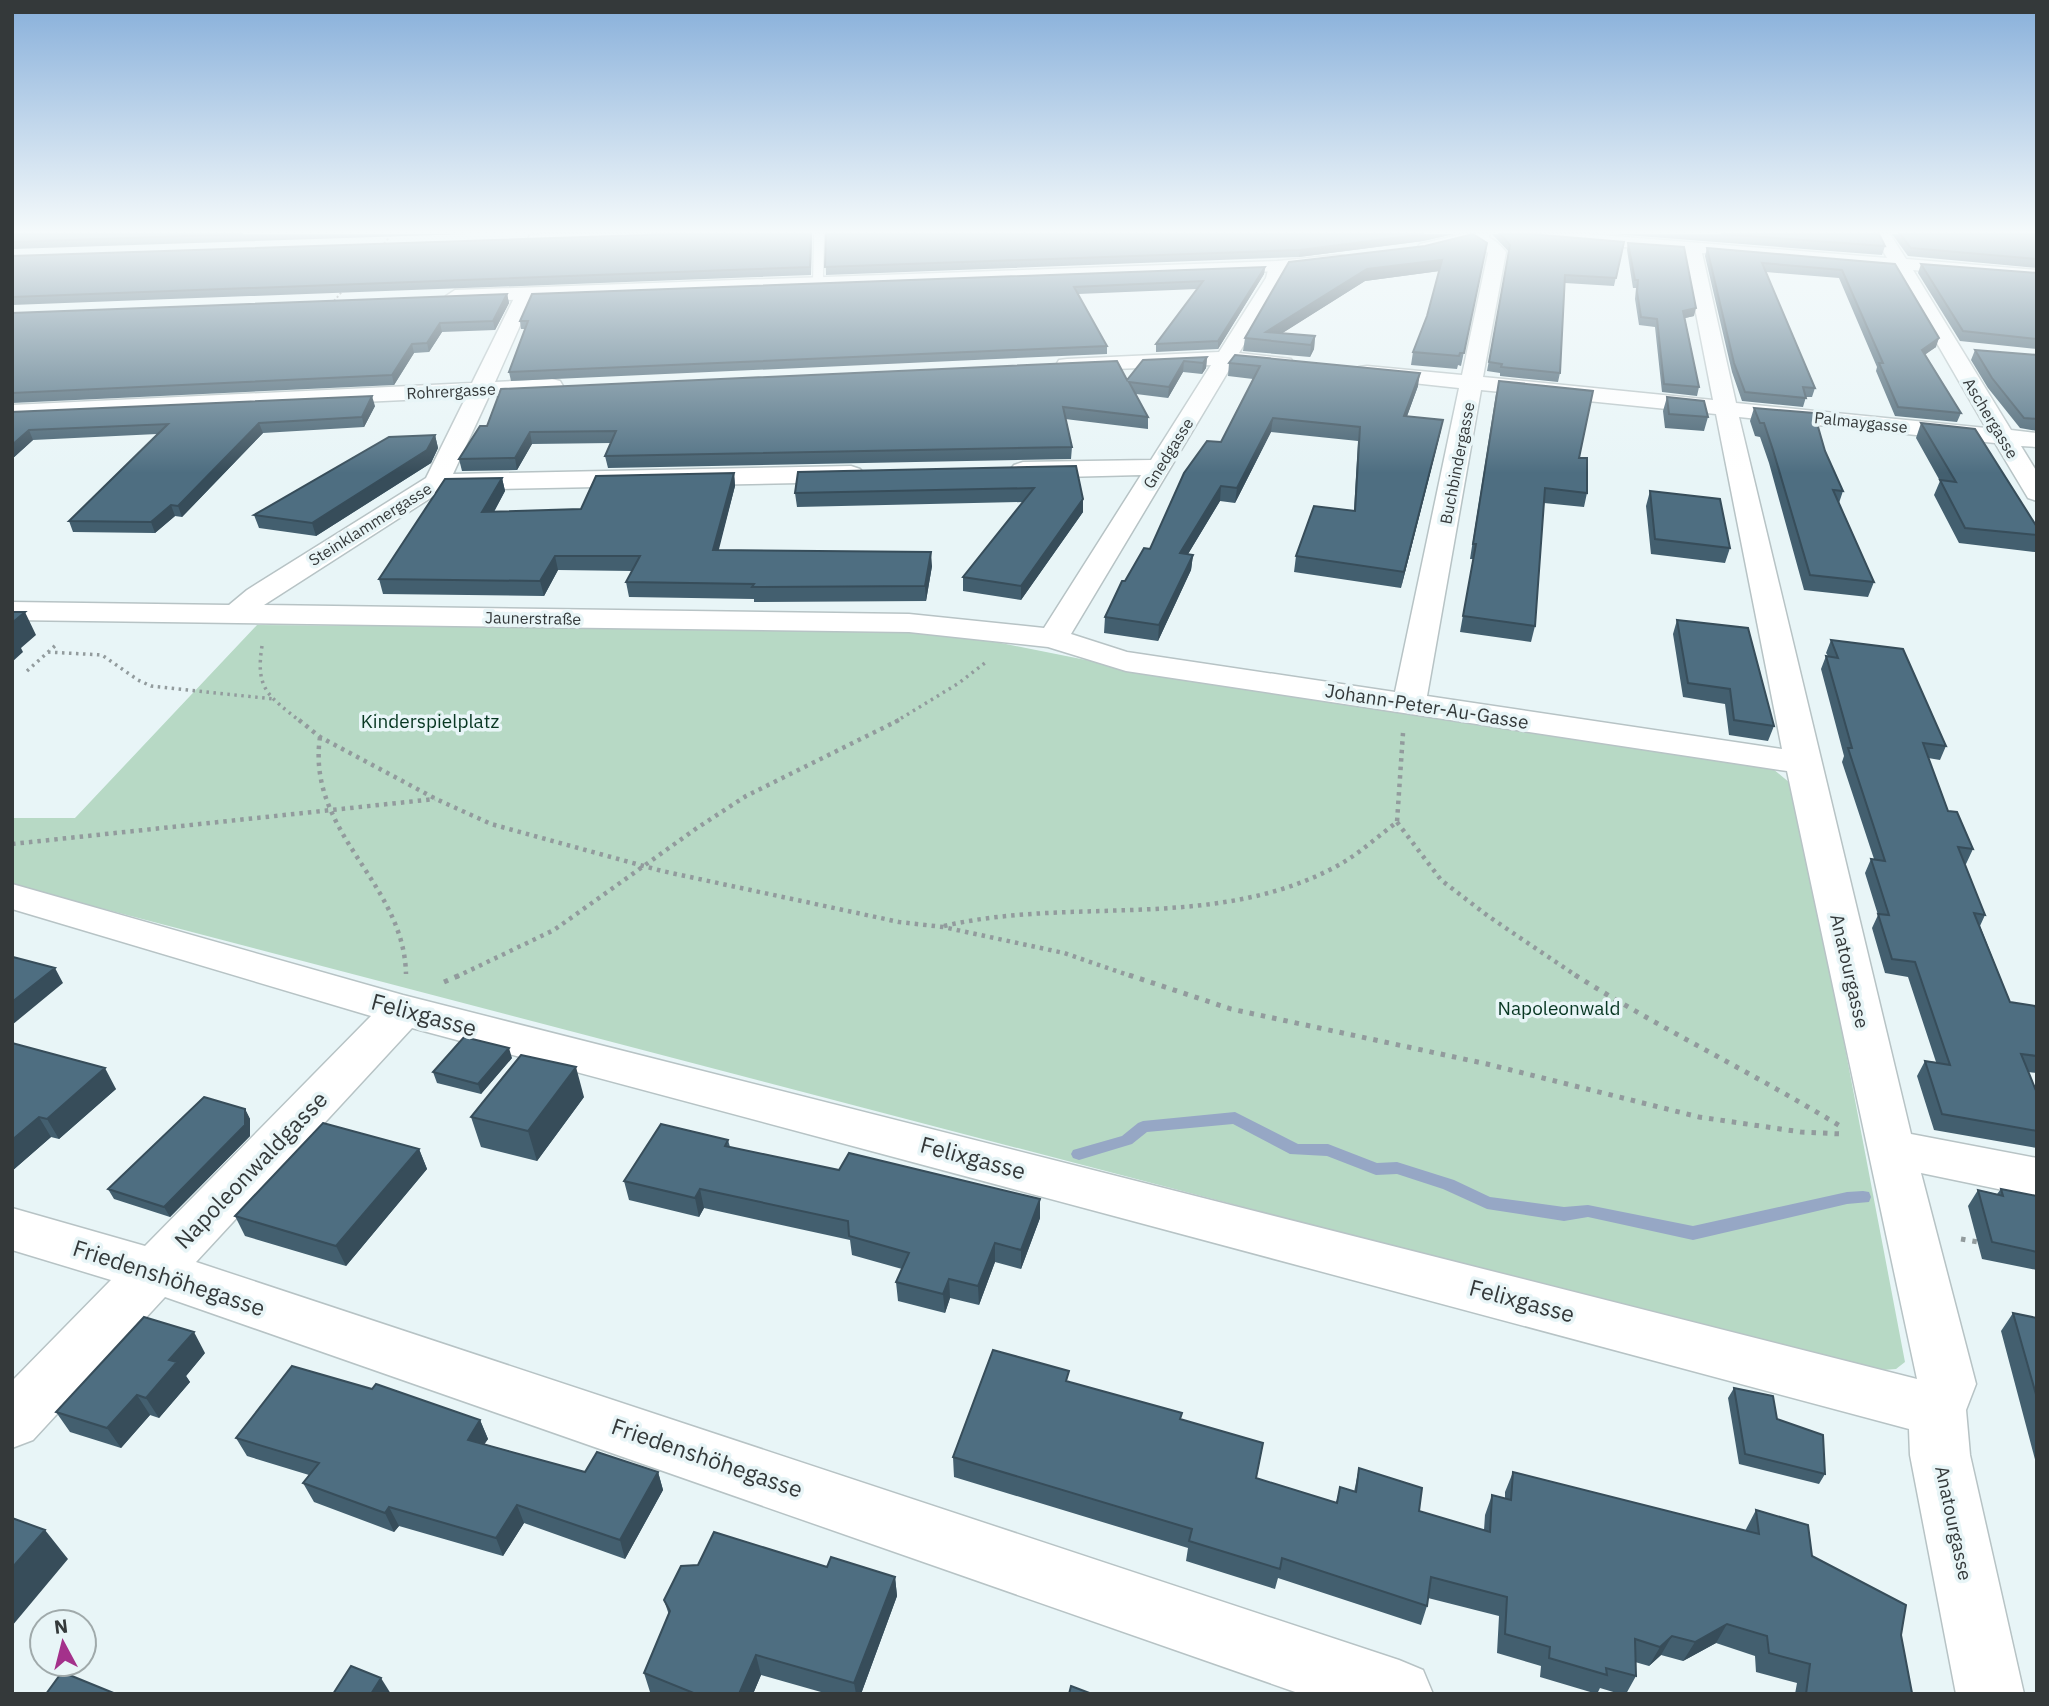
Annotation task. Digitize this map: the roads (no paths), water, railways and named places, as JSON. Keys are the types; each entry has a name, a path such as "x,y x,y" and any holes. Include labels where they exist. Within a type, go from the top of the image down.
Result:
{"street":[{"name":"Steinklammergasse","path":"236,614 257,596 437,482 516,314"},
{"name":"Gnedgasse","path":"1053,638 1253,314"},
{"name":"Buchbindergasse","path":"1409,703 1486,314"},
{"name":"Anatourgasse","path":"1706,314 1890,1148 1947,1384 1937,1410 1940,1455 1990,1694"},
{"name":"Aschergasse","path":"1929,314 2037,493"},
{"path":"1950,349 1975,351"},
{"path":"1047,366 1226,358 1308,366"},
{"name":"Palmaygasse","path":"1349,370 2037,440"},
{"name":"Rohrergasse","path":"12,412 579,385"},
{"path":"1006,471 1158,467"},
{"path":"437,482 881,473"},
{"name":"Jaunerstraße","path":"12,611 909,623 1053,638"},
{"name":"Johann-Peter-Au-Gasse","path":"1053,638 1126,661 1804,764"},
{"name":"Felixgasse","path":"12,897 403,1010 1937,1410"},
{"name":"Napoleonwaldgasse","path":"12,1421 403,1010"},
{"path":"1890,1148 2037,1178"},
{"name":"Friedenshöhegasse","path":"12,1228 155,1271 1399,1694"}],"waterway":[{"path":"1079,1154 1127,1140 1143,1127 1235,1118 1296,1150 1328,1150 1376,1169 1397,1168 1448,1184 1487,1203 1564,1214 1588,1211 1693,1233 1847,1198 1863,1197"}],"park label":[{"name":"Kinderspielplatz","path":"430,721"},
{"name":"Napoleonwald","path":"1559,1008"}]}
